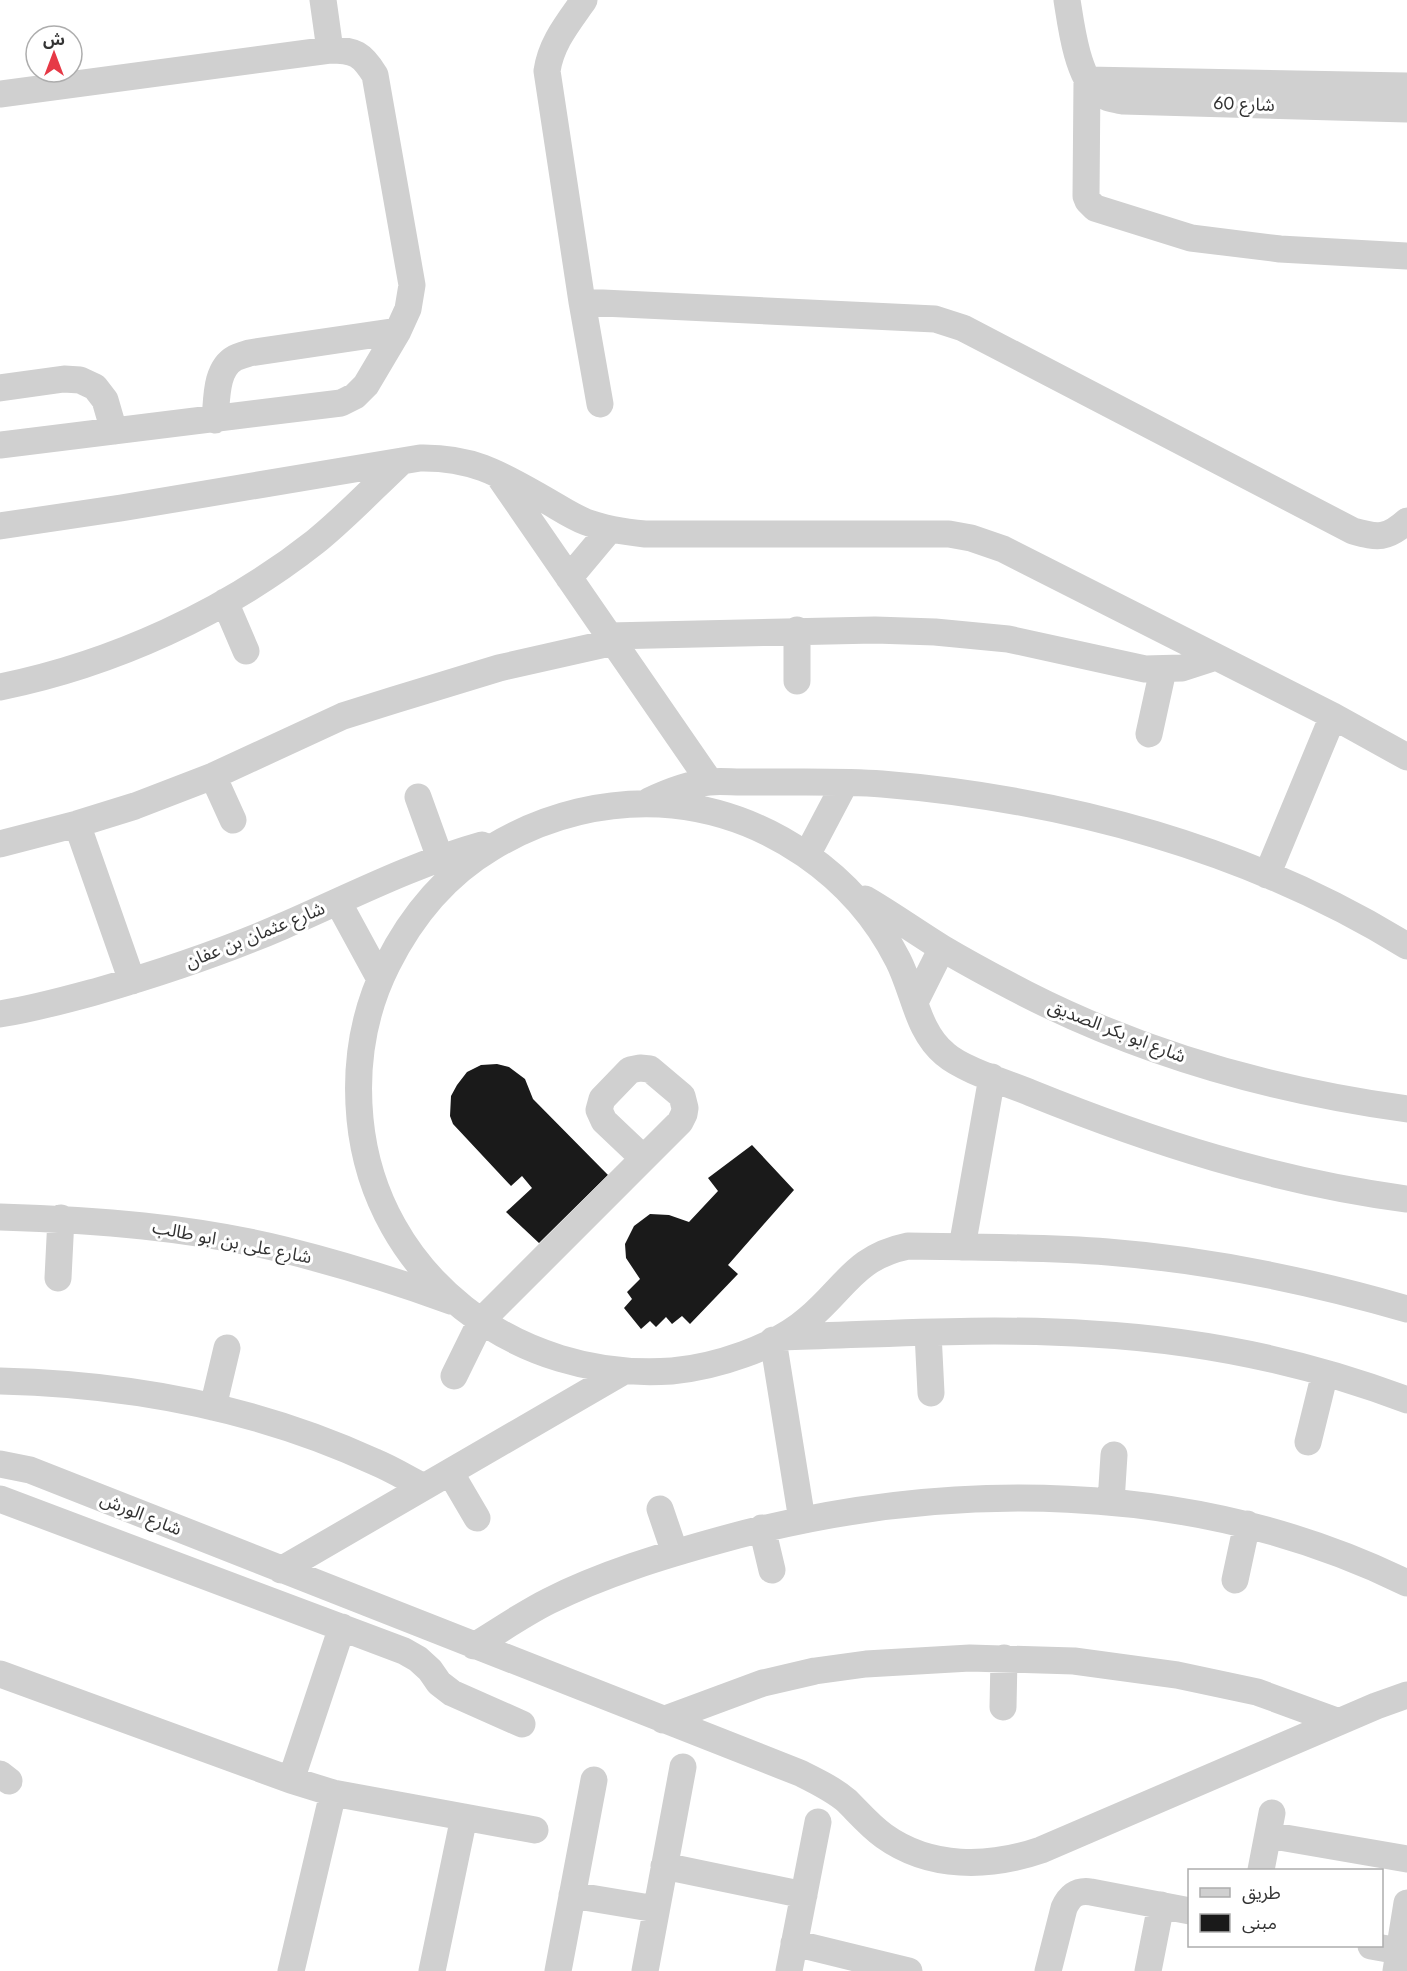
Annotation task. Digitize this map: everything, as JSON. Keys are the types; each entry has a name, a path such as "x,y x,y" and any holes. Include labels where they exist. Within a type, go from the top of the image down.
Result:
{"street":[{"path":"323,0 330,50"},
{"path":"584,0 556,41 549,56 547,71 600,404"},
{"path":"1067,0 1074,42 1087,80 1086,196 1091,205 1191,238 1280,249 1407,256"},
{"path":"0,94 330,50 348,50 365,59 375,75 412,285 408,309 398,331 366,385 355,396 341,403 0,445"},
{"name":"شارع 60","path":"1087,80 1407,87"},
{"name":"شارع 60","path":"1087,80 1096,91 1109,99 1123,101 1407,110"},
{"path":"582,302 935,319 963,328 1353,531 1374,537 1395,532 1407,521"},
{"path":"215,420 223,369 234,358 249,353 398,331"},
{"path":"0,388 80,380 95,387 105,400 114,431"},
{"path":"0,526 420,458 456,460 497,473 570,514 610,529 645,534 927,533 971,538 1003,549 1333,716 1407,757"},
{"path":"0,687 77,667 113,654 156,637 225,602 279,568 317,540 402,461"},
{"path":"497,473 710,782"},
{"path":"569,578 610,529"},
{"path":"225,602 246,651"},
{"path":"0,844 135,806 213,776 344,716 442,684 611,639 797,630 885,630 1008,639 1127,666 1163,670 1182,668 1216,657"},
{"path":"797,630 797,681"},
{"path":"1149,734 1163,670"},
{"path":"1267,875 1333,716"},
{"path":"213,776 233,820"},
{"path":"644,804 676,790 710,782 880,784 931,789 1033,805 1087,816 1203,850 1267,875 1354,916 1407,946"},
{"path":"807,855 845,783"},
{"path":"418,797 440,858"},
{"path":"1407,1198 1338,1187 1213,1158 1091,1117 962,1065 942,1052 926,1031 900,963 886,938 870,915 830,873 807,855 757,827 729,817 673,805 615,805 586,809 531,826 481,854 437,891 401,937 380,979 367,1016 361,1044 358,1073 361,1130 366,1158 379,1195 400,1238 417,1261 456,1303 504,1336 557,1359 585,1366 624,1371 671,1371 737,1356 806,1322 856,1269 881,1254 909,1246 1043,1248 1177,1260 1309,1283 1407,1310"},
{"path":"77,824 132,981"},
{"name":"شارع عثمان بن عفان","path":"0,1014 28,1010 132,981 222,950 338,902 394,875 440,858 505,839"},
{"name":"شارع ابو بكر الصديق","path":"850,892 942,948 1026,994 1081,1020 1198,1062 1258,1079 1318,1094 1407,1109"},
{"path":"338,902 380,979"},
{"path":"915,1002 942,948"},
{"path":"962,1247 992,1077"},
{"path":"454,1376 481,1322 644,1158"},
{"name":"شارع على بن ابو طالب","path":"0,1216 61,1218 164,1228 224,1237 342,1265 456,1303"},
{"path":"58,1278 61,1218"},
{"path":"777,1338 1041,1331 1144,1338 1246,1354 1325,1373 1407,1400"},
{"path":"928,1333 931,1393"},
{"path":"777,1338 802,1520"},
{"path":"213,1407 227,1348"},
{"path":"281,1570 624,1371"},
{"path":"1308,1443 1325,1373"},
{"path":"0,1381 91,1386 140,1392 213,1407 331,1443 376,1462 423,1487"},
{"path":"1111,1503 1114,1455"},
{"name":"شارع الورش","path":"0,1464 30,1470 816,1781 844,1799 884,1836 902,1846 939,1859 979,1864 1020,1857 1041,1850 1376,1706 1407,1695"},
{"path":"450,1472 477,1518"},
{"path":"0,1499 404,1651 418,1659 452,1694 522,1724"},
{"path":"474,1646 549,1601 675,1552 762,1528 802,1520 897,1505 948,1501 1050,1499 1190,1512 1247,1524 1294,1538 1341,1554 1407,1583"},
{"path":"660,1509 675,1552"},
{"path":"1235,1580 1247,1524"},
{"path":"762,1528 772,1570"},
{"path":"291,1780 342,1627"},
{"path":"1003,1707 1005,1658"},
{"path":"663,1720 763,1683 815,1671 918,1660 1005,1658 1074,1661 1177,1675 1257,1692 1339,1722"},
{"path":"0,1674 291,1780 333,1793 536,1830"},
{"path":"645,1971 683,1767"},
{"path":"558,1971 594,1780"},
{"path":"291,1971 333,1793"},
{"path":"432,1971 464,1817"},
{"path":"789,1971 818,1822"},
{"path":"1262,1869 1270,1824 1407,1859"},
{"path":"664,1866 804,1895"},
{"path":"1048,1971 1064,1908 1067,1900 1074,1894 1082,1891 1188,1911"},
{"path":"572,1895 656,1909"},
{"path":"1373,1947 1398,1961 1407,1903"},
{"path":"1148,1971 1161,1905"},
{"path":"794,1943 909,1971"}],"building":[{"path":"497,1064 509,1067 525,1079 533,1099 608,1175 539,1243 506,1212 532,1188 522,1176 511,1186 453,1124 450,1116 451,1096 467,1072 481,1065"},
{"path":"752,1145 794,1190 728,1265 738,1274 690,1324 682,1316 672,1324 666,1317 656,1327 650,1321 641,1329 624,1308 632,1299 627,1292 640,1279 626,1258 625,1244 634,1226 650,1214 669,1215 689,1222 718,1191 708,1178"}]}
